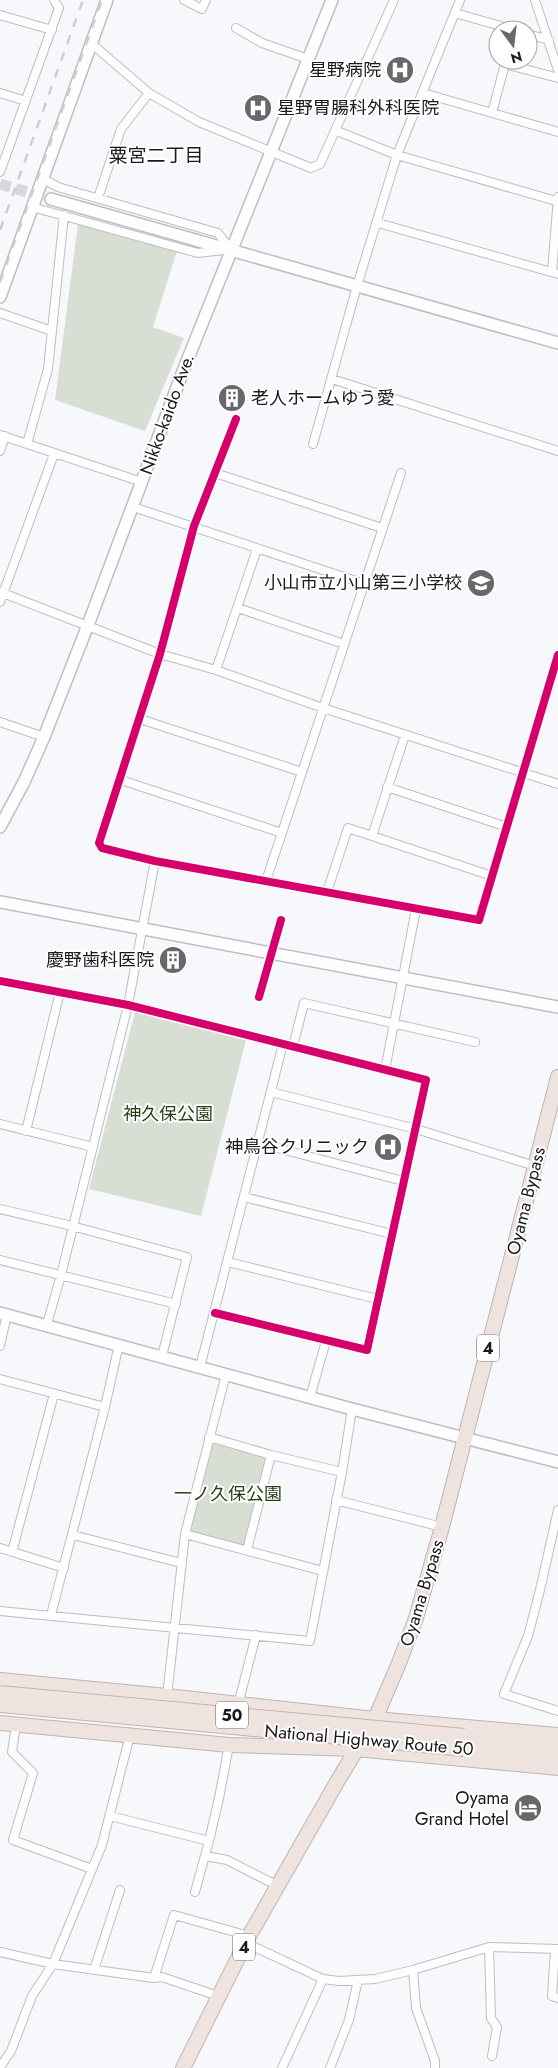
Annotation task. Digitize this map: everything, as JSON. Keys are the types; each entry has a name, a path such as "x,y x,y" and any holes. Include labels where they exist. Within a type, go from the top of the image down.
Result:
{"highway":[{"name":"Oyama Bypass","path":"183,2068 247,1940 375,1719 416,1618 442,1528 558,1077"},
{"path":"0,1680 375,1719 558,1735"},
{"name":"National Highway Route 50","path":"0,1692 464,1742 558,1758"},
{"name":"National Highway Route 50","path":"0,1704 464,1742 558,1746"},
{"path":"0,1723 229,1745 356,1749 558,1768"}],"street":[{"path":"0,170 59,8 54,0"},
{"path":"0,297 107,0"},
{"path":"184,0 202,9 206,0"},
{"name":"Nikko-kaido Ave.","path":"0,826 24,782 44,737 185,366 332,0"},
{"path":"92,44 148,92 199,122 311,168 320,164 337,131 394,0"},
{"path":"313,444 357,286 378,223 397,155 460,0"},
{"path":"535,0 558,70"},
{"path":"455,13 488,22"},
{"path":"0,15 52,30"},
{"path":"236,28 262,43 308,59"},
{"path":"538,37 549,40"},
{"path":"492,113 505,64 558,78"},
{"path":"98,198 121,129 148,92"},
{"path":"0,93 26,101"},
{"path":"423,93 558,132"},
{"path":"337,131 397,155 557,198 555,273 378,223"},
{"path":"43,179 58,187 218,233 231,250"},
{"path":"51,199 558,343"},
{"path":"32,207 198,253 231,250"},
{"path":"27,444 48,369 64,215"},
{"path":"0,313 52,331"},
{"path":"332,379 558,451"},
{"path":"236,419 194,526 160,654 100,843 102,848 155,861 479,920 558,655"},
{"path":"0,451 3,435 54,454 142,482"},
{"path":"0,602 2,592 54,454"},
{"path":"215,473 382,528"},
{"path":"266,881 401,473"},
{"path":"133,507 365,584"},
{"path":"216,670 257,549"},
{"path":"2,592 160,654 216,670 323,708 558,784"},
{"path":"238,608 344,644"},
{"path":"140,719 302,772"},
{"path":"0,722 44,737"},
{"path":"372,836 405,735"},
{"path":"121,780 282,833"},
{"path":"388,787 507,828"},
{"path":"326,892 348,828 492,876"},
{"path":"47,1324 61,1275 128,1005 155,861"},
{"path":"0,902 558,1007"},
{"path":"385,1070 416,909"},
{"path":"0,981 128,1005 426,1080 367,1350 215,1313"},
{"path":"26,1131 60,992"},
{"path":"293,1046 304,1003 475,1042"},
{"path":"200,1367 283,1044"},
{"path":"271,1092 416,1129 535,1166"},
{"path":"0,1124 93,1147"},
{"path":"258,1143 403,1182"},
{"path":"244,1197 392,1234"},
{"path":"0,1209 72,1226 187,1258 162,1356"},
{"path":"0,1260 176,1304"},
{"path":"228,1262 377,1299"},
{"path":"0,1346 4,1313 352,1409 558,1462"},
{"path":"310,1397 326,1341"},
{"path":"51,1616 105,1407 119,1344"},
{"path":"167,1696 180,1563 185,1534 226,1374"},
{"path":"0,1379 105,1407"},
{"path":"12,1552 54,1394"},
{"path":"0,1611 310,1640 352,1409"},
{"path":"209,1437 271,1455 342,1472"},
{"path":"247,1550 271,1455"},
{"path":"336,1500 442,1528"},
{"path":"558,1510 528,1636 504,1694 558,1711"},
{"path":"185,1534 322,1571"},
{"path":"73,1535 180,1563"},
{"path":"0,1548 64,1568"},
{"path":"238,1705 256,1635"},
{"path":"16,1725 12,1752 33,1773 13,1840 92,1869"},
{"path":"1,2067 11,2051 32,1996 53,1964 102,1845 130,1736"},
{"path":"196,1892 219,1798 229,1745"},
{"path":"110,1816 209,1841"},
{"path":"205,1856 227,1860 278,1886"},
{"path":"94,1970 120,1890"},
{"path":"154,1978 174,1915 247,1940 323,1978 340,1981 375,1979 413,1970 489,1947 556,1950 552,1996 558,1998"},
{"path":"489,1947 491,2018 497,2027 492,2056"},
{"path":"0,1952 53,1964 154,1978 162,1977 218,1996"},
{"path":"413,1970 416,2008 435,2068"},
{"path":"282,2068 323,1978"},
{"path":"330,2068 349,2020 358,1980"}],"green space":[{"path":"78,224 177,251 153,327 184,338 145,431 55,400"},
{"name":"神久保公園","path":"135,1012 246,1040 201,1216 89,1189"},
{"name":"一ノ久保公園","path":"211,1443 267,1457 244,1546 189,1532"}],"tunnel":[{"path":"0,184 51,199"}],"railway":[{"path":"0,230 83,0"},
{"path":"0,282 102,0"}],"cycle path":[{"path":"236,419 194,526 160,654 99,843 102,848 155,861 479,920 558,655"},
{"path":"259,997 281,920"},
{"path":"0,981 128,1005 426,1080 367,1350 215,1313"}],"place":[{"name":"星野病院","path":"400,70"},
{"name":"星野胃腸科外科医院","path":"258,108"},
{"name":"老人ホームゆう愛","path":"232,398"},
{"name":"小山市立小山第三小学校","path":"481,583"},
{"name":"慶野歯科医院","path":"173,960"},
{"name":"神鳥谷クリニック","path":"388,1147"},
{"name":"Oyama Grand Hotel","path":"528,1808"}],"district":[{"name":"粟宮二丁目","path":"156,155"}]}
